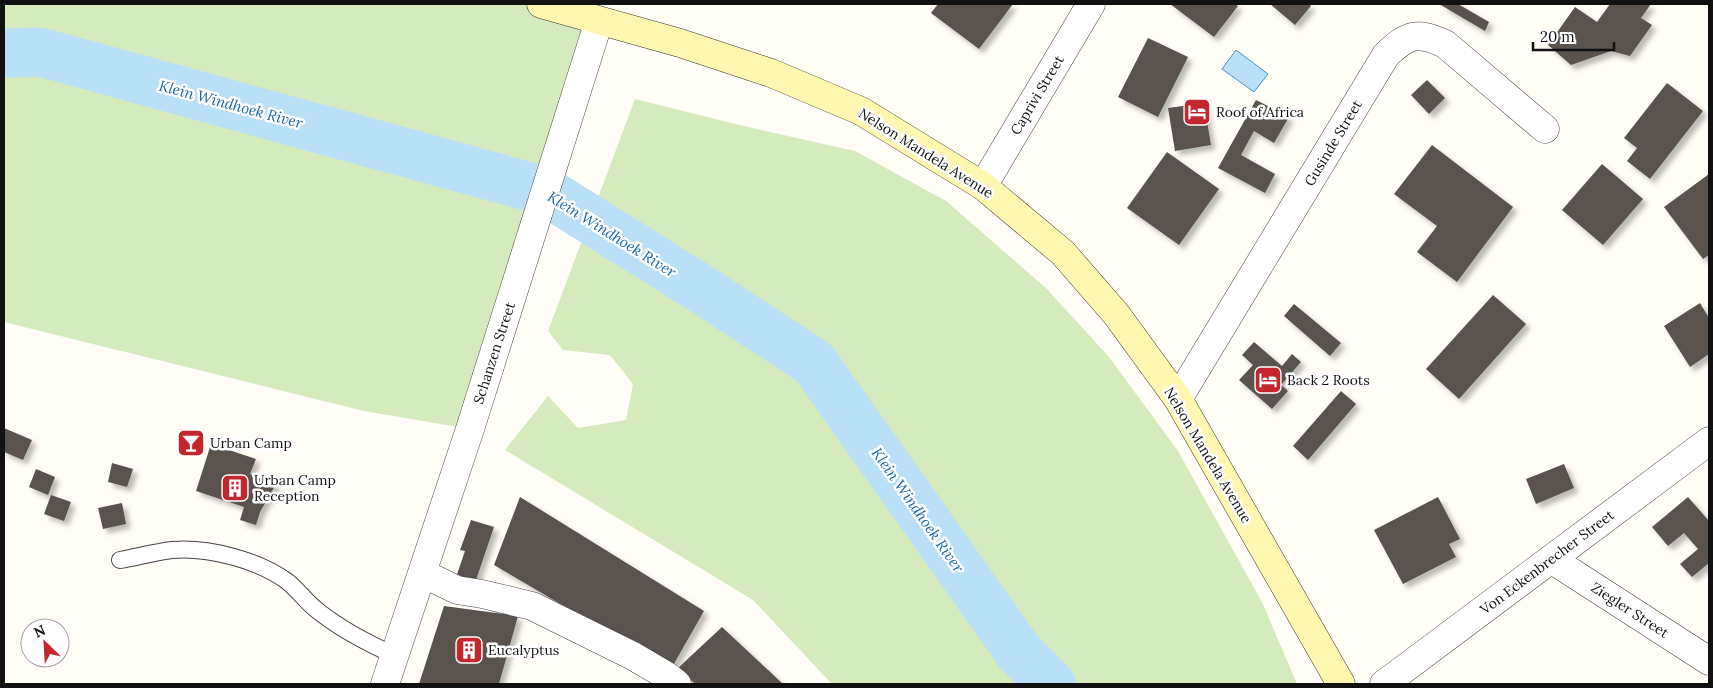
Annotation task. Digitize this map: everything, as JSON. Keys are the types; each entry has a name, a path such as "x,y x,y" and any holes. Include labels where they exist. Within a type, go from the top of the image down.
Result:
{"main road":[{"name":"Nelson Mandela Avenue","path":"541,4 680,43 762,70 861,112 983,186 1063,253 1116,314 1178,399 1341,684"}],"street":[{"name":"Caprivi Street","path":"983,186 1091,4"},
{"name":"Schanzen Street","path":"385,684 470,429 599,21"},
{"name":"Gusinde Street","path":"1178,399 1386,55 1401,41 1427,36 1445,44 1545,128"},
{"name":"Von Eckenbrecher Street","path":"1384,684 1709,441"},
{"name":"Ziegler Street","path":"1551,559 1709,661"},
{"path":"422,573 456,590 532,606 633,656 677,684"}],"lane":[{"path":"120,560 173,550 211,552 262,567 287,582 317,611 343,630 394,655"}],"green space":[{"path":"4,4 541,4 599,21 470,429 364,411 4,322"},
{"path":"635,99 855,151 946,201 1046,288 1109,357 1178,451 1262,602 1297,684 832,684 753,600 505,450 548,396 578,428 626,420 633,384 610,355 563,350 548,331"}],"water":[{"path":"1236,50 1268,74 1254,92 1222,69"}],"building":[{"path":"938,4 1013,4 979,49 931,13"},
{"path":"1170,4 1235,4 1238,6 1214,37"},
{"path":"1270,4 1309,4 1311,6 1295,25"},
{"path":"1439,4 1458,4 1489,22 1485,31"},
{"path":"1610,4 1651,4 1641,18 1652,25 1630,56 1611,51 1571,65 1548,45 1575,7 1597,22"},
{"path":"1148,38 1188,57 1158,117 1118,97"},
{"path":"1427,80 1445,98 1429,114 1411,95"},
{"path":"1667,83 1703,111 1650,179 1627,161 1637,148 1624,138"},
{"path":"1256,100 1289,117 1274,143 1254,131 1241,155 1275,174 1265,193 1218,168"},
{"path":"1204,103 1211,145 1175,151 1168,108"},
{"path":"1432,145 1513,207 1457,282 1417,252 1437,226 1394,194"},
{"path":"1167,152 1219,189 1179,245 1127,208"},
{"path":"1602,164 1643,199 1603,245 1562,210"},
{"path":"1709,174 1709,255 1703,259 1664,207"},
{"path":"1493,295 1526,324 1459,399 1426,369"},
{"path":"1700,303 1709,318 1709,354 1690,367 1664,326"},
{"path":"1294,304 1341,343 1330,356 1284,316"},
{"path":"1254,342 1282,366 1292,354 1301,362 1281,385 1288,391 1272,409 1239,380 1253,365 1242,355"},
{"path":"1341,391 1356,404 1308,460 1293,446"},
{"path":"4,428 32,440 23,460 4,452"},
{"name":"Urban Camp Reception","path":"211,444 256,459 250,474 276,484 260,512 256,525 240,520 244,507 196,491"},
{"path":"112,463 133,469 127,487 108,482"},
{"path":"1564,464 1574,488 1536,504 1526,479"},
{"path":"36,469 55,477 48,495 29,487"},
{"path":"51,495 71,502 64,521 44,514"},
{"path":"520,497 704,611 671,669 494,565"},
{"path":"1438,497 1460,539 1449,544 1456,557 1403,584 1374,530"},
{"path":"1688,497 1709,521 1709,563 1692,577 1680,564 1698,549 1684,533 1668,546 1652,527"},
{"path":"122,503 126,524 103,529 98,508"},
{"path":"471,520 494,527 476,580 467,577 463,586 454,583 465,551 460,550"},
{"name":"Eucalyptus","path":"444,606 518,616 499,684 419,684"},
{"path":"722,627 783,684 695,684 678,668"}],"waterway":[{"name":"Klein Windhoek River","path":"4,53 40,52 545,191 703,290 814,363 1019,652 1051,684"}],"place":[{"name":"Roof of Africa","path":"1197,112"},
{"name":"Back 2 Roots","path":"1268,380"},
{"name":"Urban Camp","path":"191,443"},
{"name":"Urban Camp Reception","path":"235,488"},
{"name":"Eucalyptus","path":"469,650"}]}
